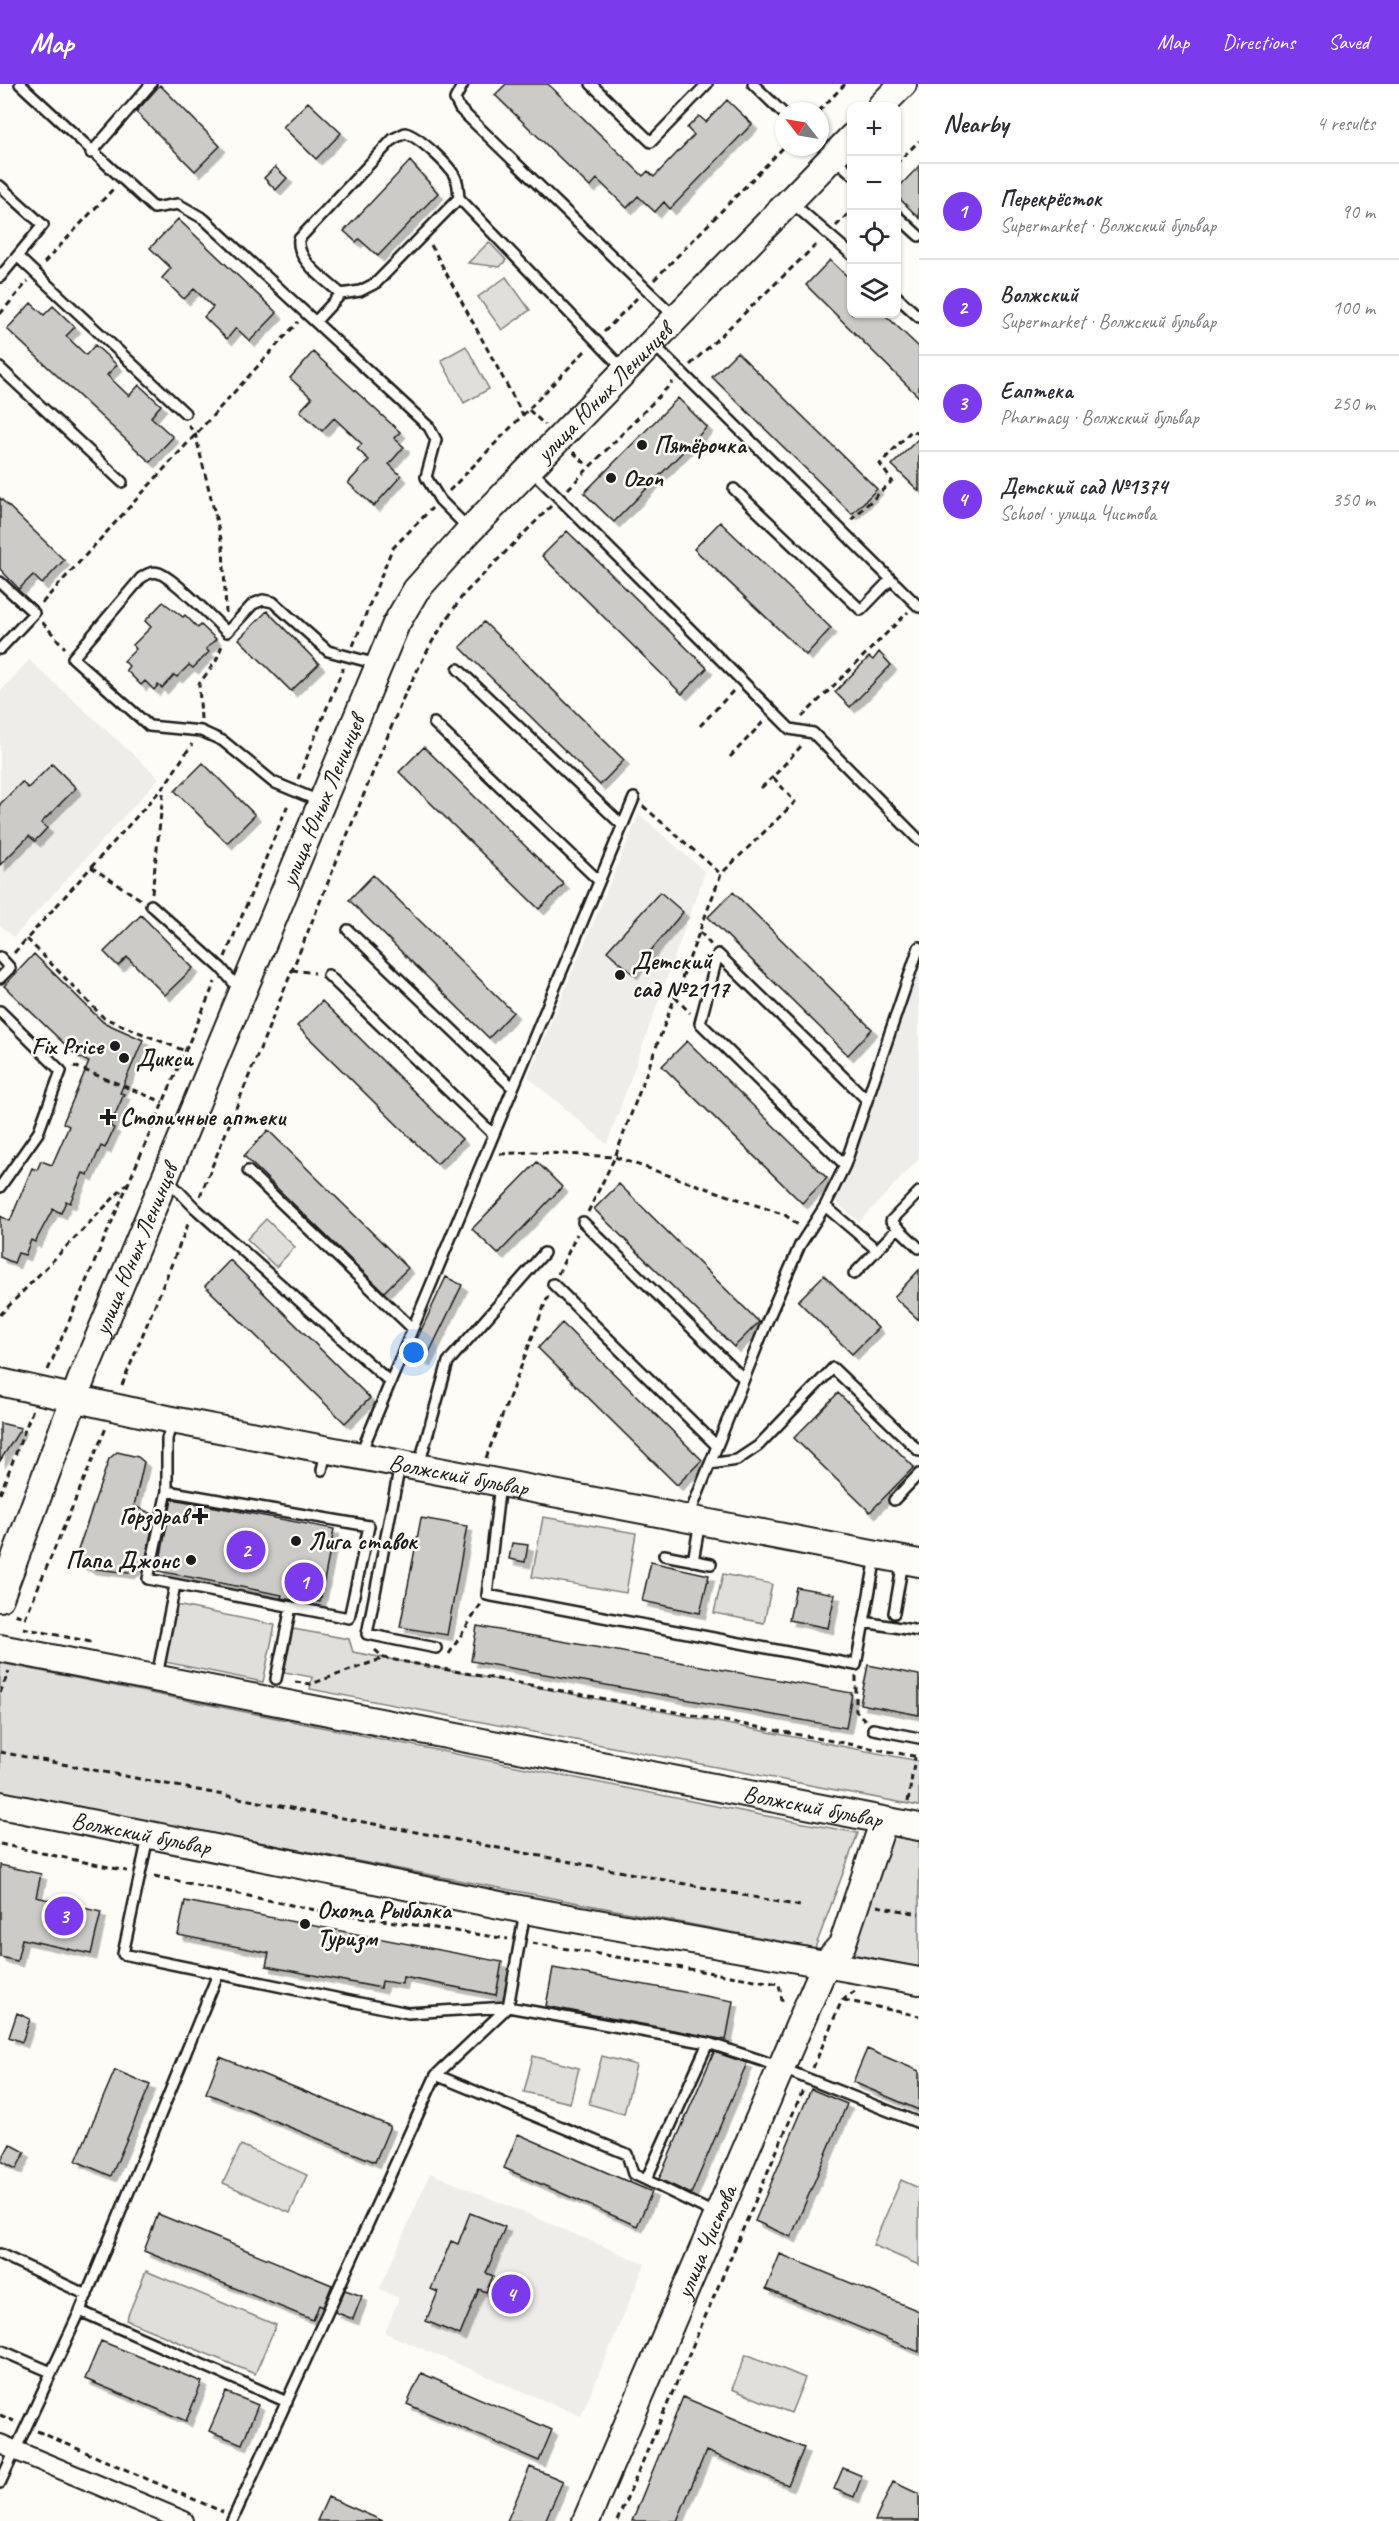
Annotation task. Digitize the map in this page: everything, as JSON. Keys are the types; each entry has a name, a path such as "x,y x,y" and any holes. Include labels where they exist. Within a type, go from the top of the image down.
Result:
{"main road":[{"path":"885,102 903,84"},
{"name":"улица Юных Ленинцев","path":"4,1604 73,1400 377,664 396,624 416,590 470,530 789,201 829,156 847,141"},
{"name":"Волжский бульвар","path":"0,1382 41,1390 73,1400 172,1420 325,1460 360,1455 911,1561"},
{"name":"Волжский бульвар","path":"0,1648 919,1827"},
{"name":"Волжский бульвар","path":"0,1804 525,1910 919,1980"},
{"path":"818,1962 827,1944 865,1832 856,1814"},
{"path":"818,1962 842,1945 881,1829 888,1821"},
{"name":"улица Чистова","path":"586,2521 781,2068 818,1962"}],"street":[{"path":"7,2447 184,2521"}],"lane":[{"path":"20,84 92,153 154,207 178,204 204,219 316,320 429,427 435,441 426,477 440,500 470,530"},
{"path":"92,153 150,84"},
{"path":"463,84 455,99 460,109 676,318"},
{"path":"591,84 651,142 707,84"},
{"path":"753,84 775,105"},
{"path":"341,294 303,258 298,246 299,239 393,139 405,133 417,138 454,175 459,198 625,371"},
{"path":"829,156 847,170"},
{"path":"0,186 43,225 0,277"},
{"path":"316,320 341,294 360,291 376,283 459,198"},
{"path":"789,201 847,251"},
{"path":"901,220 919,236"},
{"path":"18,257 185,413"},
{"path":"901,300 919,317"},
{"path":"652,343 918,605"},
{"path":"0,368 122,482"},
{"path":"530,469 744,680 790,729 813,733 919,840"},
{"path":"734,489 861,610 891,579"},
{"path":"321,802 273,782 223,741 201,731 149,726 73,658 141,578 150,572 159,574 178,588 227,632 253,604 263,600 273,602 328,651 377,664"},
{"path":"0,582 34,613 0,649"},
{"path":"458,669 622,825"},
{"path":"434,723 598,880"},
{"path":"360,1455 634,798"},
{"path":"151,905 221,968 242,992"},
{"path":"348,930 512,1087"},
{"path":"693,1561 694,1520 710,1464 800,1245 825,1206 845,1165 919,947"},
{"path":"845,1165 700,1023 718,954 867,1100"},
{"path":"0,978 10,968 3,960"},
{"path":"328,975 493,1134"},
{"path":"0,1011 61,1071 38,1132 0,1187"},
{"path":"248,1171 412,1328"},
{"path":"165,1177 195,1208 389,1381"},
{"path":"919,1192 891,1221 919,1248"},
{"path":"825,1206 877,1250"},
{"path":"583,1222 744,1379"},
{"path":"854,1274 898,1228"},
{"path":"436,1648 368,1634 409,1464 448,1362 544,1253"},
{"path":"553,1284 717,1446"},
{"path":"710,1464 737,1460 758,1446 833,1368 919,1451"},
{"path":"167,1491 369,1526 349,1618 148,1579 167,1491 167,1439 172,1420"},
{"path":"894,1500 919,1474"},
{"path":"501,1481 487,1595 856,1665 876,1554"},
{"path":"664,1555 711,1564"},
{"path":"894,1613 911,1561"},
{"path":"156,1678 176,1585"},
{"path":"276,1679 291,1607"},
{"path":"864,1622 919,1631"},
{"path":"873,1729 919,1738"},
{"path":"149,1834 123,1954 408,2013 508,2007 708,2043 781,2068 919,2123"},
{"path":"233,2519 436,2075 508,2007 525,1910"},
{"path":"0,2483 7,2447 25,2426 80,2312 219,1974"},
{"path":"646,2180 708,2043"},
{"path":"436,2075 627,2154 633,2174 718,2215"},
{"path":"0,2254 87,2295"},
{"path":"80,2312 287,2402"},
{"path":"0,2350 51,2372"}],"path":[{"path":"828,102 845,84"},
{"path":"901,160 919,141"},
{"path":"0,315 35,273 122,179"},
{"path":"261,1042 404,696 432,642 463,595 682,373 847,215"},
{"path":"425,233 523,415"},
{"path":"73,658 34,613 307,312"},
{"path":"3,960 27,939 165,785 201,731 199,684 216,662 227,632 223,547 195,433 183,420 185,413"},
{"path":"841,530 892,481 880,464 912,430 919,434"},
{"path":"790,729 918,605"},
{"path":"700,726 744,680"},
{"path":"730,757 774,711"},
{"path":"761,788 813,733"},
{"path":"486,1456 553,1284 615,1157 721,874 795,802 773,777"},
{"path":"91,867 151,905 165,785"},
{"path":"634,798 721,874"},
{"path":"27,939 104,1018 185,1051"},
{"path":"291,970 328,975"},
{"path":"675,997 700,1023"},
{"path":"50,1370 200,1018"},
{"path":"61,1071 76,1065 163,1102"},
{"path":"484,1155 533,1152 615,1157 785,1215 809,1233"},
{"path":"0,1315 130,1181"},
{"path":"0,1494 35,1405"},
{"path":"4,1604 25,1618 106,1428"},
{"path":"447,1657 487,1595"},
{"path":"23,1628 92,1642"},
{"path":"276,1679 311,1684 384,1658"},
{"path":"443,1662 439,1668 919,1757"},
{"path":"856,1665 856,1711 873,1729"},
{"path":"0,1752 800,1906"},
{"path":"0,1844 315,1910 519,1940 779,1984"},
{"path":"875,1906 919,1914"},
{"path":"617,2521 842,2000 859,1989"},
{"path":"842,2000 919,2016"},
{"path":"0,2415 233,2519"}],"shaded area":[{"path":"489,242 506,260 500,267 468,263"},
{"path":"506,277 530,310 502,330 478,297"},
{"path":"466,346 489,389 464,403 441,360"},
{"path":"29,660 159,778 14,937 0,925 0,692"},
{"name":"Детский сад №2117","path":"639,814 705,872 607,1144 528,1077"},
{"path":"919,955 919,1159 859,1222 835,1201"},
{"path":"266,1219 295,1247 276,1267 247,1239"},
{"path":"543,1517 636,1533 626,1593 532,1577"},
{"path":"723,1574 772,1584 764,1623 714,1613"},
{"path":"176,1605 275,1625 263,1682 165,1662"},
{"path":"293,1629 349,1639 353,1652 919,1761 919,1806 310,1689 312,1677 284,1672"},
{"path":"0,1663 858,1833 815,1948 0,1793"},
{"path":"890,1836 919,1841 919,1967 846,1953"},
{"path":"533,2056 579,2068 570,2103 524,2092"},
{"path":"602,2056 636,2065 624,2114 589,2104"},
{"path":"241,2145 307,2175 290,2213 223,2183"},
{"path":"430,2173 645,2264 581,2416 385,2333 399,2298 380,2289"},
{"path":"901,2180 919,2188 919,2265 873,2245"},
{"path":"146,2271 276,2325 255,2374 126,2320"},
{"path":"746,2354 805,2378 791,2413 732,2389"}],"building":[{"path":"506,84 548,84 643,176 648,171 654,177 694,135 687,128 699,116 706,122 727,100 752,124 670,209 664,202 655,212 638,196 627,208 597,179 590,187 495,95"},
{"path":"160,85 220,146 195,171 136,112"},
{"path":"308,102 341,133 316,159 283,127"},
{"path":"410,161 438,193 378,256 359,239 356,242 344,231"},
{"path":"919,166 919,218 901,200 901,185"},
{"path":"275,167 287,178 276,190 264,178"},
{"path":"178,219 277,313 250,341 236,328 227,339 204,317 213,307 194,289 184,299 162,278 171,268 150,248"},
{"path":"830,260 847,276 847,318 888,318 919,347 919,397 806,285"},
{"path":"31,303 44,315 53,306 75,327 66,336 86,355 95,345 117,365 107,375 129,396 139,385 161,405 151,417 173,437 150,462 7,329"},
{"path":"313,352 400,432 394,438 404,447 389,464 401,476 374,506 348,483 369,460 357,449 362,444 334,418 322,431 300,411 312,398 290,378"},
{"path":"737,352 877,489 852,514 712,377"},
{"path":"678,398 707,427 614,522 584,493"},
{"path":"919,438 919,491 892,465"},
{"path":"0,498 64,560 42,584 33,575 19,589 0,569"},
{"path":"720,522 831,628 806,655 694,549"},
{"path":"567,531 707,668 682,694 542,556"},
{"path":"163,602 183,617 185,615 198,628 201,625 216,639 206,649 209,652 193,668 189,665 177,677 174,675 162,688 158,685 154,690 145,681 141,685 126,670 129,666 124,661 136,649 133,645 151,627 145,621"},
{"path":"267,611 319,664 291,691 239,639"},
{"path":"484,622 624,760 600,785 460,647"},
{"path":"879,652 891,665 850,707 835,692 869,657 873,660"},
{"path":"424,747 564,884 539,909 399,772"},
{"path":"203,763 255,815 227,843 175,791"},
{"path":"52,764 76,788 41,823 47,828 35,841 29,836 0,865 0,804 22,782 28,788"},
{"path":"373,875 513,1012 489,1038 349,900"},
{"path":"660,892 683,912 632,973 607,951"},
{"path":"733,892 872,1029 848,1055 708,917"},
{"path":"141,915 193,968 165,995 127,957 118,966 104,952"},
{"path":"34,954 103,1022 143,1040 120,1093 124,1094 110,1126 114,1128 105,1148 101,1146 88,1175 83,1173 70,1203 66,1201 61,1213 53,1209 35,1242 31,1240 25,1255 18,1253 14,1263 0,1257 0,1216 10,1221 32,1168 37,1170 41,1161 52,1165 69,1126 63,1123 89,1062 77,1056 4,986"},
{"path":"322,1001 462,1139 437,1164 297,1026"},
{"path":"687,1041 827,1178 802,1203 662,1066"},
{"path":"268,1130 408,1268 384,1292 244,1156"},
{"path":"537,1162 562,1187 498,1254 472,1229"},
{"path":"619,1184 759,1322 734,1347 594,1209"},
{"path":"230,1260 370,1398 345,1423 205,1286"},
{"path":"919,1270 919,1320 894,1297"},
{"path":"824,1275 878,1328 852,1354 798,1301"},
{"path":"446,1277 462,1285 425,1361 410,1354"},
{"path":"562,1323 702,1460 677,1485 538,1348"},
{"path":"838,1393 914,1467 870,1512 794,1438"},
{"path":"0,1423 21,1428 0,1461"},
{"path":"117,1452 138,1457 144,1462 134,1506 155,1515 145,1562 129,1573 90,1568 80,1564 77,1553 109,1459"},
{"path":"172,1499 334,1529 320,1602 281,1598 282,1595 158,1571"},
{"path":"421,1518 467,1526 447,1635 400,1627"},
{"path":"512,1543 528,1545 525,1562 509,1559"},
{"path":"651,1562 709,1575 700,1613 642,1601"},
{"path":"796,1587 835,1594 828,1628 789,1620"},
{"path":"477,1626 852,1693 846,1728 471,1661"},
{"path":"868,1665 919,1675 919,1715 860,1704"},
{"path":"0,1865 41,1874 36,1897 101,1912 91,1954 22,1939 17,1961 0,1957"},
{"path":"185,1901 502,1962 496,1995 403,1977 402,1984 382,1981 381,1988 266,1966 269,1953 178,1935"},
{"path":"553,1968 733,2001 726,2040 546,2006"},
{"path":"17,2013 30,2019 22,2042 9,2037"},
{"path":"867,2049 919,2071 919,2110 853,2082"},
{"path":"714,2052 747,2063 691,2194 659,2179"},
{"path":"220,2057 390,2126 375,2162 206,2093"},
{"path":"115,2070 150,2085 111,2176 76,2161"},
{"path":"811,2089 847,2104 791,2237 755,2221"},
{"path":"518,2134 652,2192 637,2226 504,2168"},
{"path":"10,2144 25,2152 16,2169 1,2161"},
{"path":"470,2213 505,2227 486,2273 493,2276 486,2292 479,2289 460,2335 426,2321 438,2292 431,2289 451,2241 458,2244"},
{"path":"158,2214 332,2285 323,2307 319,2305 313,2320 144,2251"},
{"path":"780,2254 919,2311 919,2352 766,2289"},
{"path":"345,2290 362,2296 353,2319 335,2312"},
{"path":"101,2341 202,2382 186,2421 85,2379"},
{"path":"421,2373 552,2430 539,2461 407,2404"},
{"path":"226,2392 258,2405 242,2444 209,2431"},
{"path":"683,2397 804,2448 788,2485 706,2451 677,2521 632,2521"},
{"path":"530,2467 563,2481 545,2521 507,2521"},
{"path":"843,2468 862,2476 854,2497 834,2489"},
{"path":"893,2482 919,2494 919,2521 875,2521"},
{"path":"328,2497 383,2521 317,2521"}],"place":[{"name":"Пятёрочка","path":"642,445"},
{"name":"Ozon","path":"611,478"},
{"name":"Детский сад №2117","path":"620,975"},
{"name":"Fix Price","path":"115,1046"},
{"name":"Дикси","path":"124,1058"},
{"name":"Столичные аптеки","path":"108,1117"},
{"name":"Горздрав","path":"200,1516"},
{"name":"Лига ставок","path":"296,1541"},
{"name":"Волжский","path":"246,1550"},
{"name":"Папа Джонс","path":"191,1560"},
{"name":"Перекрёсток","path":"304,1582"},
{"name":"Еаптека","path":"64,1916"},
{"name":"Охота Рыбалка Туризм","path":"305,1924"},
{"name":"Детский сад №1374","path":"511,2294"}]}
